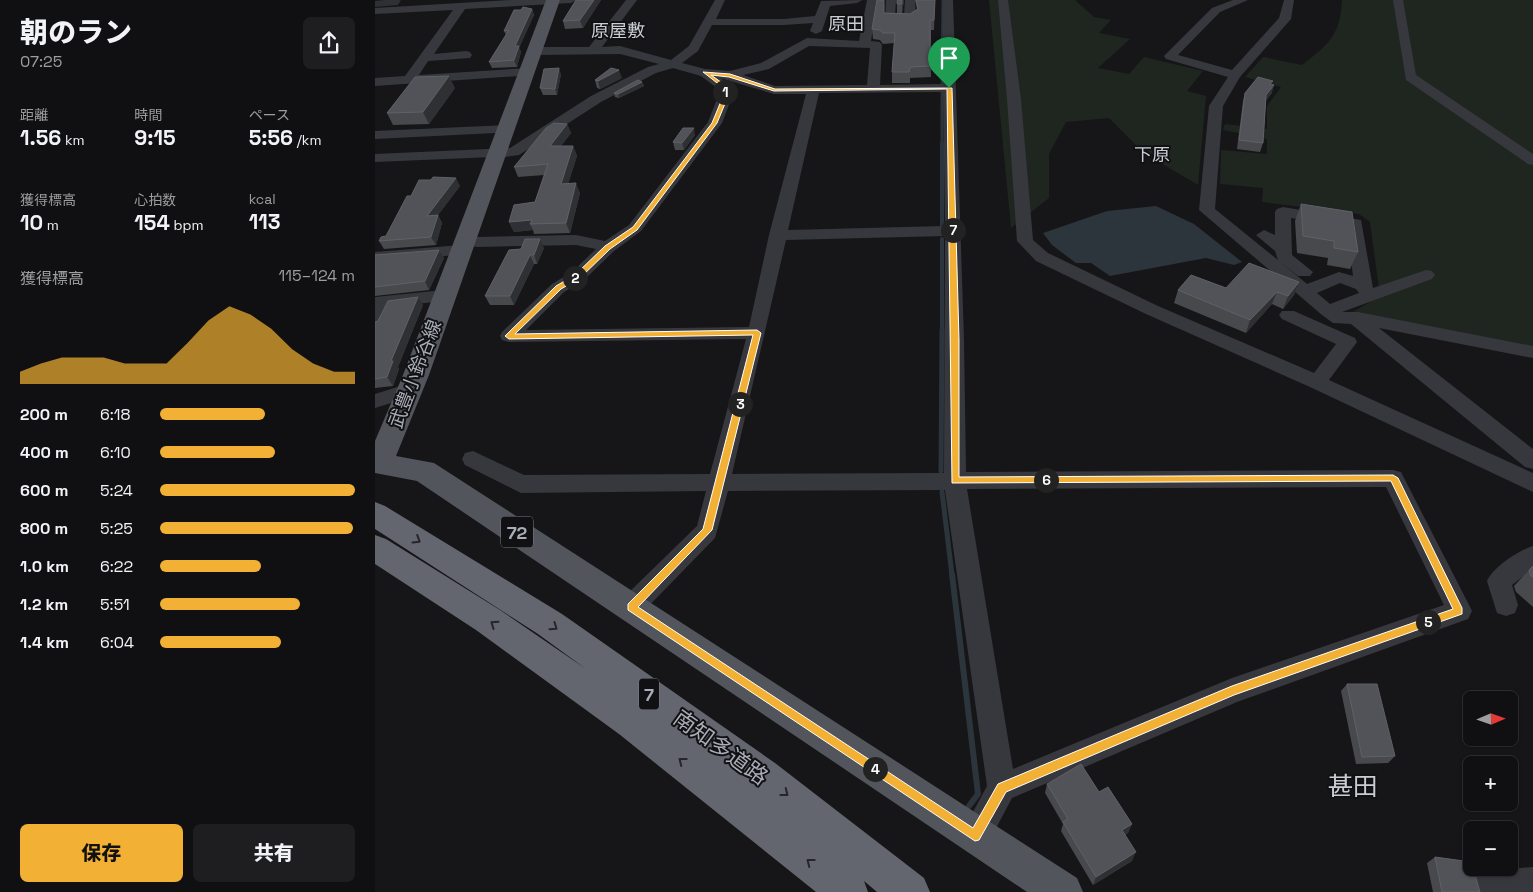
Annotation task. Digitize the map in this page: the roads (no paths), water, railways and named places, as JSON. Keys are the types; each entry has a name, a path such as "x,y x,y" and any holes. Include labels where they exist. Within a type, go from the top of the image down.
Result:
{"highway":[{"name":"南知多道路","path":"375,514 550,624 762,776 910,892"},
{"name":"南知多道路","path":"375,548 488,620 633,722 848,892"}],"main road":[{"name":"武豊小鈴谷線","path":"559,1 532,61 501,145 469,246 444,296 410,390 377,468 424,471 975,836 1063,892"}],"street":[{"path":"377,13 389,0"},
{"path":"593,50 632,0"},
{"path":"375,135 501,145 514,152 596,99 652,70 673,64 694,48 719,0"},
{"path":"730,75 765,66 815,36 825,3 857,0"},
{"path":"872,0 870,45 873,88"},
{"path":"807,42 885,45 891,0"},
{"path":"910,0 910,19"},
{"path":"947,0 953,231 955,481 1002,788"},
{"path":"1003,0 1014,99 1025,241 1042,257 1152,310 1317,382 1533,483"},
{"path":"1212,0 1231,4"},
{"path":"1235,75 1170,56 1216,10 1243,0"},
{"path":"1289,0 1285,19 1235,75 1216,106 1207,210 1312,288"},
{"path":"1399,0 1411,77 1533,161"},
{"path":"377,13 559,1"},
{"path":"409,80 461,7"},
{"path":"709,22 784,22 819,19"},
{"path":"888,28 910,19"},
{"path":"910,19 921,26"},
{"path":"375,82 409,80 593,50 620,50 705,73 730,75 774,90 949,88"},
{"path":"425,58 466,55"},
{"path":"705,73 723,86 726,94 715,123 635,228 608,247 578,276 558,288 509,336 757,333"},
{"path":"631,607 707,530 757,333 777,235 814,89"},
{"path":"375,158 501,145"},
{"path":"1366,290 1355,223 1283,212 1284,257 1312,288 1328,311 1339,319 1355,318 1533,352"},
{"path":"777,235 953,231"},
{"path":"1264,234 1284,249"},
{"path":"375,257 469,246 576,240 608,247"},
{"path":"1328,311 1366,290 1426,276"},
{"path":"1312,288 1339,277 1366,290"},
{"path":"375,324 380,302 444,296"},
{"path":"1288,315 1348,342 1317,382"},
{"path":"1355,318 1533,462"},
{"path":"375,401 410,390"},
{"path":"473,459 521,484 1393,478 1459,611 1232,691 1002,788 975,836"},
{"path":"1507,605 1499,581 1533,556"},
{"path":"1486,892 1485,887 1533,883"}],"waterway":[{"path":"942,85 943,0"},
{"path":"942,91 942,228"},
{"path":"942,239 942,330"},
{"path":"941,471 942,330"},
{"path":"942,492 952,575"},
{"path":"952,574 978,794 969,806"}],"district":[{"name":"原田","path":"846,23"},
{"name":"原屋敷","path":"618,30"},
{"name":"下原","path":"1152,154"},
{"name":"甚田","path":"1353,786"}]}
